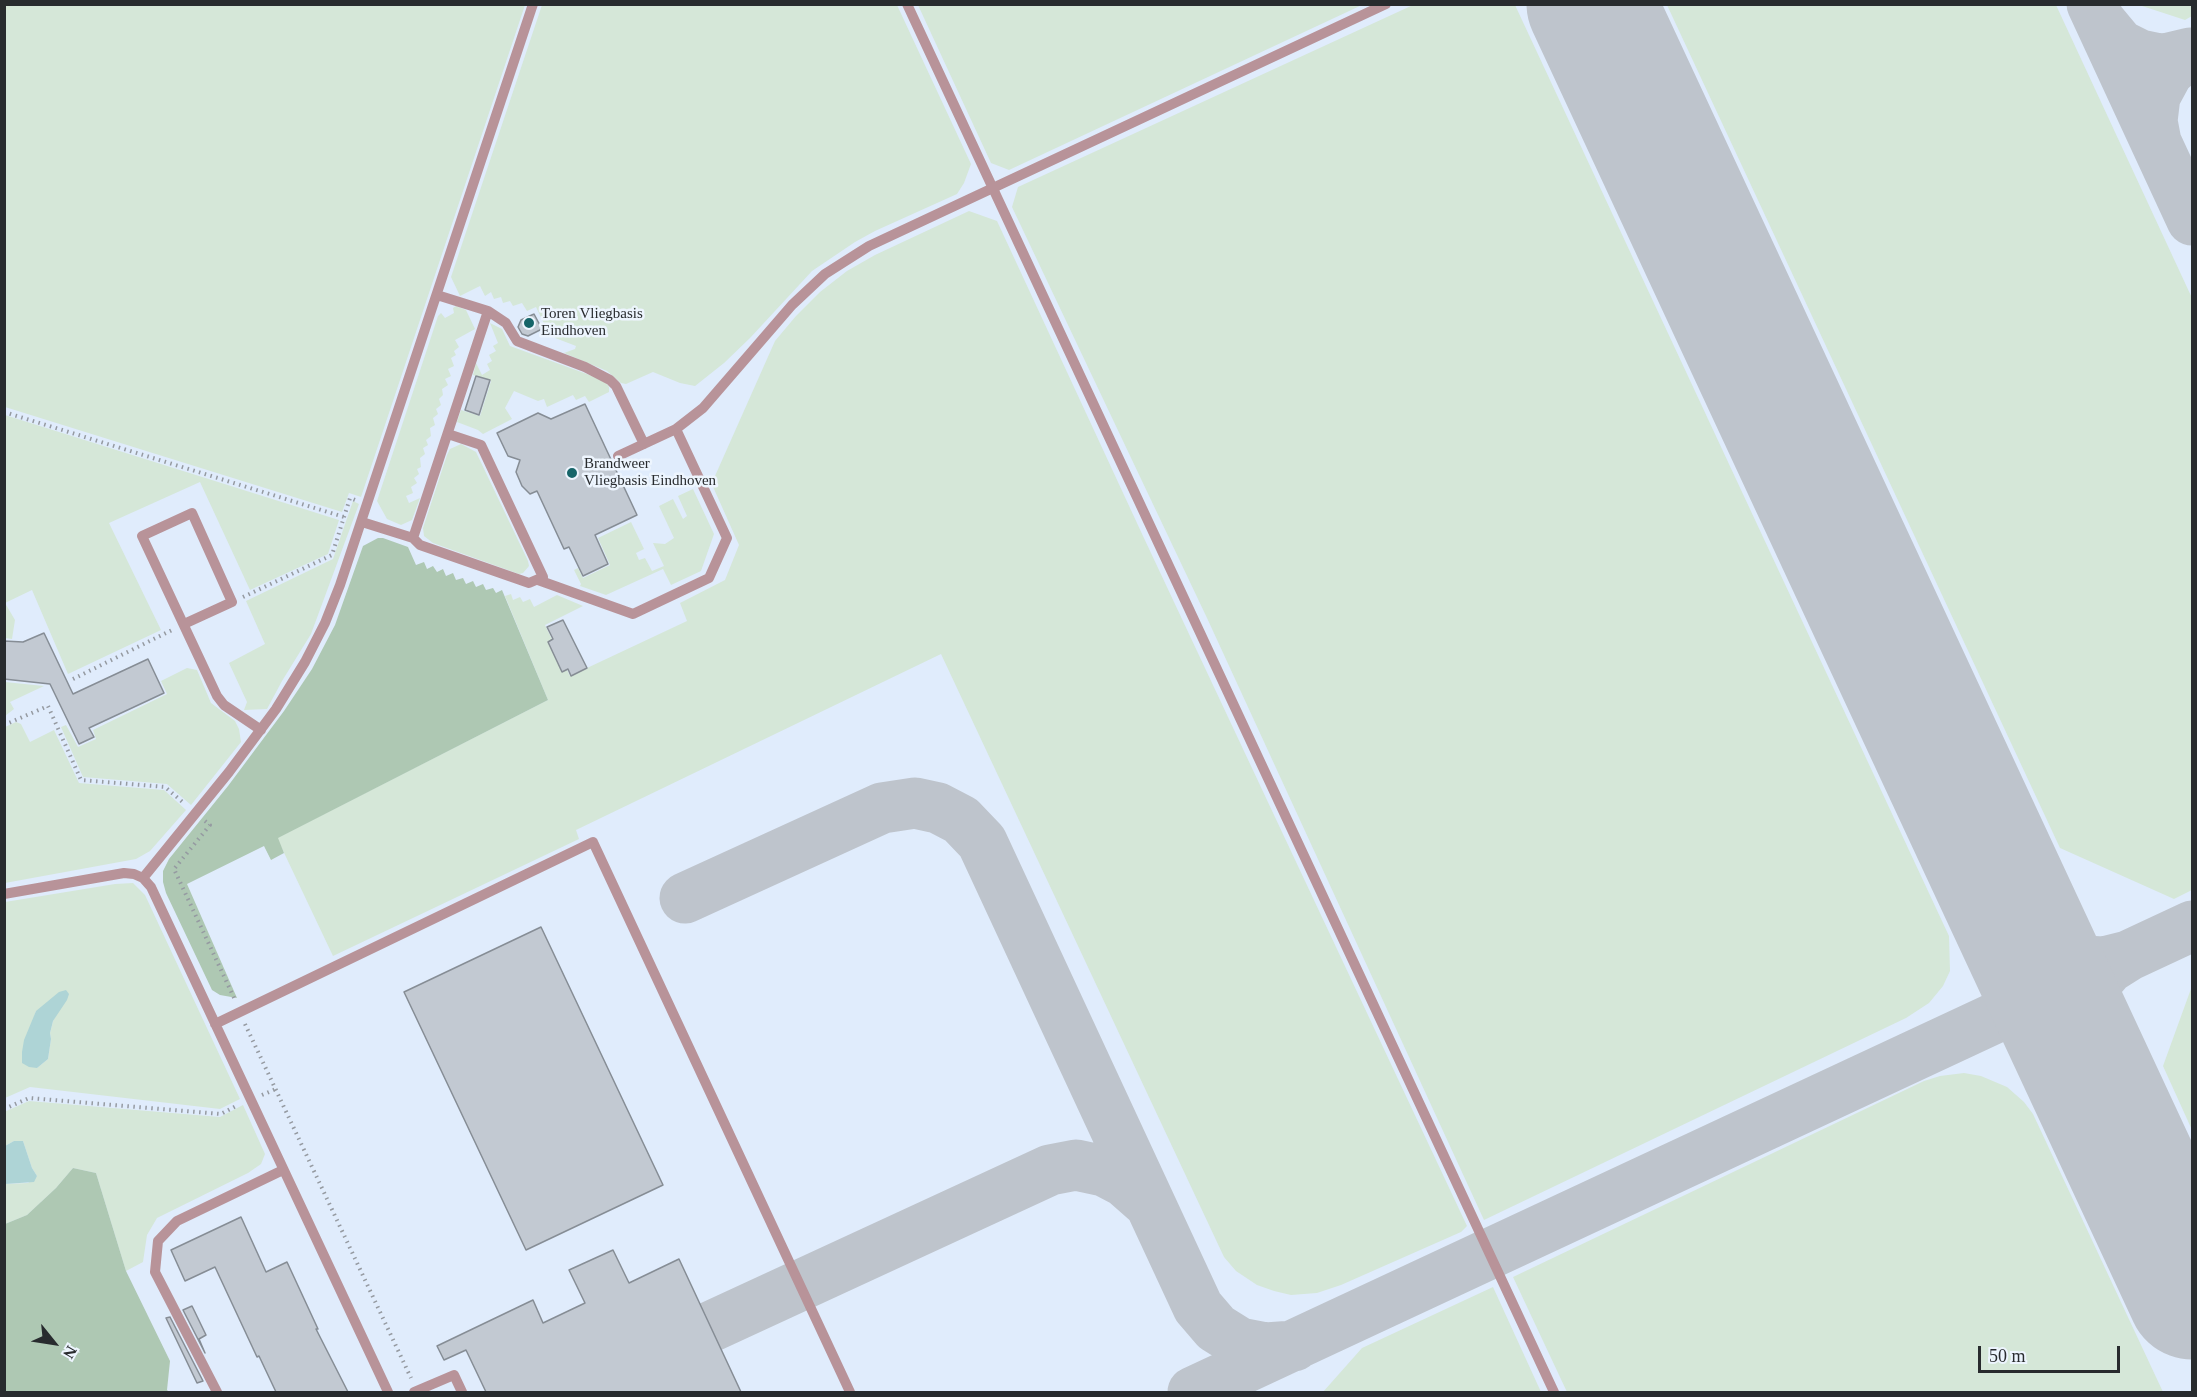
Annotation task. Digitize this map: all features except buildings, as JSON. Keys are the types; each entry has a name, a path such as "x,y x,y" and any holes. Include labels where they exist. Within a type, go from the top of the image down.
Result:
{"lane":[{"path":"143,878 261,730 305,662 325,623 362,522 533,4"},
{"path":"907,4 1554,1392"},
{"path":"618,456 676,429 703,408 792,305 825,274 869,246 1386,4"},
{"path":"437,295 488,311 506,323 517,341 585,367 610,380 616,386 644,444"},
{"path":"413,538 488,311"},
{"path":"538,580 633,614 709,578 727,538 676,429"},
{"path":"362,522 413,538 420,545 529,583 543,577 481,445 448,434"},
{"path":"184,624 232,602 192,513 142,536 217,696 224,705 261,730"},
{"path":"215,1024 593,842 850,1392"},
{"path":"4,894 124,873 143,878 151,887 388,1392"},
{"path":"216,1392 155,1272 158,1241 177,1221 284,1170"},
{"path":"414,1392 454,1375 462,1392"}],"path":[{"path":"4,412 344,517"},
{"path":"232,602 332,555 350,498 368,504"},
{"path":"73,679 184,624"},
{"path":"4,1109 29,1098 221,1114 276,1089"}],"shaded area":[{"path":"5,4 525,5 361,497 349,493 342,512 5,407"},
{"path":"5,5 2192,5 2192,1392 5,1392"},
{"path":"542,5 897,5 971,164 964,183 957,194 875,231 812,271 750,338 695,386 680,383 653,372 626,384 621,383 607,371 564,353 575,349 576,346 550,336 536,307 527,311 522,303 513,306 510,301 503,303 501,297 494,299 491,292 485,296 480,286 460,296 451,277"},
{"path":"918,5 1362,5 1009,170 991,163"},
{"path":"1413,5 1515,5 1949,936 1950,971 1943,986 1929,1003 1906,1018 1484,1220 1207,618 1012,207 1018,187"},
{"path":"1667,5 2056,5 2192,298 2192,890 2174,899 2060,848"},
{"path":"2139,5 2192,5 2192,16 2185,20"},
{"path":"969,211 997,221 1467,1226 1461,1232 1341,1285 1317,1293 1291,1295 1274,1291 1257,1285 1236,1271 1224,1257 941,654 576,830 579,839 333,956 277,838 548,700 505,596 511,594 513,600 520,597 523,602 530,599 534,607 557,595 583,606 545,625 570,676 687,621 680,603 725,580 739,545 710,480 715,476 775,341 820,292 847,271 875,255"},
{"path":"456,306 466,310 475,329 455,340 459,347 454,351 456,355 451,358 454,366 448,369 451,376 445,379 448,385 442,389 443,395 439,399 441,405 436,409 438,414 433,418 435,425 430,428 431,436 426,440 428,445 423,448 425,454 420,458 421,467 417,469 419,474 414,478 417,483 411,487 413,493 406,496 409,503 420,498 412,520 401,525 387,519 377,501 438,316 441,313 445,318 454,313 453,308"},
{"path":"490,323 502,329 510,346 595,377 607,384 609,392 589,402 585,396 576,400 573,395 547,407 544,399 538,401 514,391 505,408 512,419 483,434 457,422 461,410 480,416 491,381 473,375 476,363 482,375 490,370 487,364 492,361 489,355 496,351 493,346 498,343"},
{"path":"5,415 339,520 328,554 250,590 200,482 109,523 161,630 68,674 32,590 5,603"},
{"path":"461,444 476,452 528,561 529,566 523,573 519,574 433,543 424,536 423,528 447,455 450,449"},
{"path":"693,489 714,534 701,571 671,585 663,569 606,595 580,586 574,570 578,568 583,578 610,565 598,538 631,522 644,549 636,553 639,560 645,558 652,571 664,566 653,543 665,544 674,538 659,506 673,499 683,519 687,516 678,496"},
{"path":"353,501 359,504 311,634 267,709 244,710 247,702 229,663 265,644 246,601 333,559"},
{"path":"378,538 408,547 416,565 424,562 427,569 433,566 437,572 443,569 446,576 453,573 456,580 463,578 466,584 473,581 476,587 483,584 486,590 493,588 496,593 502,590 548,700 278,838 284,853 271,860 264,846 187,884 237,998 220,995 212,990 166,893 163,871 169,859 284,711 312,669 335,625 363,546"},
{"path":"5,603 15,620 12,639 5,638"},
{"path":"187,668 197,670 211,703 235,721 241,742 191,805 167,784 83,777 61,727 66,725 78,747 96,739 93,730 167,694 161,681"},
{"path":"5,682 44,686 10,702 14,709 5,716"},
{"path":"16,722 21,724 30,742 54,730 79,783 164,790 186,810 150,851 136,859 5,883 5,727"},
{"path":"133,883 145,895 240,1099 220,1109 30,1087 5,1098 5,902","holes":["59,1010 53,1021 48,1059 37,1068 34,1017 36,1011"]},
{"path":"2192,986 2192,1130 2163,1066"},
{"path":"66,990 69,994 67,1000 53,1021 48,1059 37,1068 29,1067 22,1063 22,1052 24,1040 36,1011 59,992"},
{"path":"1964,1073 1981,1076 2007,1087 2024,1102 2033,1114 2163,1392 1567,1392 1513,1277 1924,1081"},
{"path":"29,1101 220,1117 243,1105 265,1154 261,1164 248,1173 157,1218 147,1235 143,1262 126,1271 96,1173 73,1168 56,1188 27,1215 5,1224 5,1184 28,1183 37,1176 23,1141 14,1141 5,1146 4,1112"},
{"path":"14,1141 23,1141 37,1176 34,1182 5,1184 5,1146"},
{"path":"73,1168 96,1173 126,1271 170,1361 167,1390 169,1392 5,1392 5,1224 27,1215 56,1188"},
{"path":"1493,1287 1541,1392 1323,1392 1362,1348"}],"taxiway":[{"path":"2092,4 2192,220"},
{"path":"2100,21 2120,45 2140,55 2159,59 2190,53 2168,72 2155,96 2152,121 2156,142"},
{"path":"685,898 882,808 915,803 938,808 961,820 982,842 1198,1307 1216,1328 1240,1343 1266,1348 1294,1346"},
{"path":"2021,926 2052,951 2067,957 2083,961 2104,962 2128,956 2109,968 2097,982 2086,1003 2080,1036 2081,1057"},
{"path":"1193,1392 2192,926"},
{"path":"710,1327 1050,1170 1076,1165 1104,1171 1125,1182 1150,1204"}],"runway":[{"path":"1591,4 2192,1295"}],"place":[{"name":"Toren Vliegbasis Eindhoven","path":"529,323"},
{"name":"Brandweer Vliegbasis Eindhoven","path":"572,473"}]}
